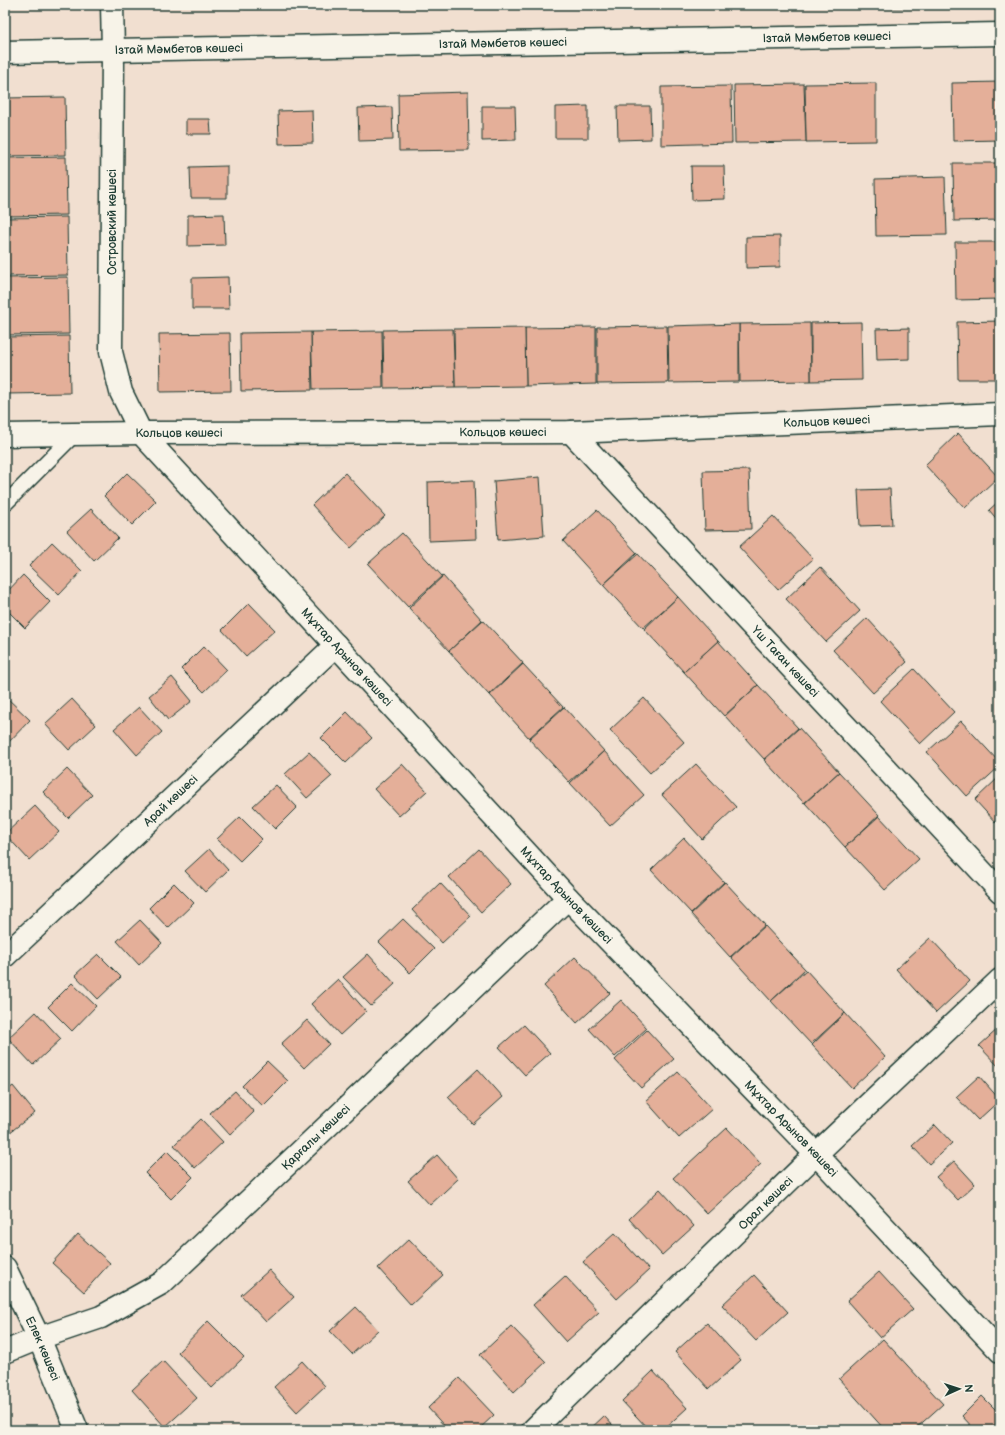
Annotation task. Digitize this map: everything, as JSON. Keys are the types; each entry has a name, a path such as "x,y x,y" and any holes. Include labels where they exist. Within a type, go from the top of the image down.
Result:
{"street":[{"name":"Островский көшесі","path":"112,5 111,352 120,392 141,432"},
{"name":"Ізтай Мәмбетов көшесі","path":"5,52 1000,34"},
{"name":"Кольцов көшесі","path":"5,435 141,432 571,432 1000,414"},
{"name":"Мұхтар Арынов көшесі","path":"141,432 568,898 816,1154 1000,1351"},
{"name":"Үш Таған көшесі","path":"571,432 1000,891"},
{"name":"Арай көшесі","path":"5,956 336,645"},
{"name":"Қарғалы көшесі","path":"5,1352 39,1338 101,1317 162,1283 568,898"},
{"name":"Орал көшесі","path":"533,1430 816,1154 1000,980"},
{"name":"Елек көшесі","path":"5,1268 39,1338 77,1430"}],"lane":[{"path":"5,504 76,433"}],"building":[{"path":"244,5 315,5 315,8 244,9"},
{"path":"855,5 925,5 925,7 855,8"},
{"path":"1000,82 1000,140 953,141 952,83"},
{"path":"876,83 876,141 806,142 805,84"},
{"path":"804,84 806,142 735,143 734,85"},
{"path":"731,86 732,143 661,145 661,87"},
{"path":"468,92 469,150 399,151 398,94"},
{"path":"65,97 66,155 5,156 5,98"},
{"path":"482,106 515,106 516,140 482,141"},
{"path":"588,106 588,138 555,138 555,107"},
{"path":"617,106 650,106 651,139 618,140"},
{"path":"392,107 393,140 359,141 358,108"},
{"path":"312,110 313,143 279,144 278,111"},
{"path":"186,119 210,119 211,134 186,134"},
{"path":"66,157 67,215 5,216 5,158"},
{"path":"953,163 1000,163 1000,220 954,221"},
{"path":"227,166 227,198 191,198 190,167"},
{"path":"691,166 724,166 725,199 692,200"},
{"path":"945,177 947,235 876,236 875,179"},
{"path":"224,214 225,245 188,246 188,215"},
{"path":"67,217 68,275 5,276 5,218"},
{"path":"780,236 780,267 746,268 746,237"},
{"path":"955,242 1000,242 1000,299 956,300"},
{"path":"68,277 69,334 5,335 5,278"},
{"path":"228,277 229,309 192,309 192,278"},
{"path":"1000,321 1000,379 958,379 957,322"},
{"path":"861,322 862,380 811,381 811,323"},
{"path":"810,323 811,381 740,382 739,324"},
{"path":"739,324 739,382 669,383 668,326"},
{"path":"667,326 668,383 597,384 597,327"},
{"path":"596,327 596,384 526,386 525,328"},
{"path":"525,328 526,386 455,387 454,329"},
{"path":"909,328 909,359 877,360 876,329"},
{"path":"453,329 455,387 384,388 383,330"},
{"path":"382,331 383,388 313,389 311,332"},
{"path":"311,332 312,390 241,391 240,333"},
{"path":"230,333 231,391 160,392 159,334"},
{"path":"69,336 70,393 5,394 5,337"},
{"path":"958,433 998,477 965,508 925,465"},
{"path":"749,470 751,529 705,530 703,471"},
{"path":"127,473 156,501 132,525 104,496"},
{"path":"345,473 385,516 351,548 312,505"},
{"path":"540,477 544,536 498,540 494,481"},
{"path":"474,480 476,539 429,541 428,482"},
{"path":"890,489 892,525 860,526 858,490"},
{"path":"1000,500 1000,523 989,510"},
{"path":"91,509 118,538 94,561 67,531"},
{"path":"597,510 637,553 603,585 563,541"},
{"path":"773,516 813,559 778,590 739,547"},
{"path":"402,533 442,576 408,607 368,564"},
{"path":"52,542 82,571 59,595 29,566"},
{"path":"638,554 678,597 643,628 603,585"},
{"path":"820,567 860,611 826,642 786,599"},
{"path":"23,575 50,602 25,628 5,608 5,594"},
{"path":"443,576 482,620 449,651 409,608"},
{"path":"678,597 718,641 684,672 644,629"},
{"path":"249,603 275,630 246,656 222,630"},
{"path":"867,618 907,662 873,693 833,650"},
{"path":"483,620 523,663 489,695 449,651"},
{"path":"718,641 758,685 724,716 684,672"},
{"path":"204,646 227,670 204,692 181,669"},
{"path":"523,664 563,707 529,738 490,695"},
{"path":"914,669 954,712 920,744 880,701"},
{"path":"172,677 192,701 168,720 149,696"},
{"path":"758,685 798,728 764,759 725,716"},
{"path":"5,696 30,720 5,746"},
{"path":"644,698 684,742 650,773 610,730"},
{"path":"72,699 96,725 69,750 45,724"},
{"path":"139,707 162,732 137,755 114,729"},
{"path":"564,707 604,751 569,782 529,739"},
{"path":"347,712 372,738 346,763 321,738"},
{"path":"961,721 1000,763 1000,766 967,796 927,752"},
{"path":"799,728 839,772 804,803 764,760"},
{"path":"604,751 644,795 610,826 570,783"},
{"path":"309,752 332,776 307,798 285,774"},
{"path":"402,764 427,791 399,816 374,789"},
{"path":"696,764 736,807 702,839 662,795"},
{"path":"67,769 92,795 68,818 43,792"},
{"path":"839,772 879,815 845,847 805,803"},
{"path":"1000,776 1000,819 996,823 975,800"},
{"path":"276,785 297,807 275,829 253,806"},
{"path":"35,806 59,832 29,860 5,834"},
{"path":"879,816 919,859 885,890 845,847"},
{"path":"240,817 262,839 240,861 217,839"},
{"path":"684,838 724,882 691,913 651,870"},
{"path":"209,849 228,870 205,892 185,871"},
{"path":"479,849 511,884 481,912 449,877"},
{"path":"725,882 765,925 730,957 691,914"},
{"path":"174,883 194,903 168,928 149,908"},
{"path":"440,883 471,916 442,943 412,910"},
{"path":"403,919 434,949 410,973 379,942"},
{"path":"140,920 162,943 139,965 117,941"},
{"path":"765,926 805,969 771,1001 731,957"},
{"path":"930,938 970,981 936,1013 896,969"},
{"path":"98,954 121,977 98,999 75,975"},
{"path":"368,954 395,984 371,1006 343,977"},
{"path":"575,957 610,993 577,1023 544,986"},
{"path":"806,970 845,1013 811,1044 771,1001"},
{"path":"338,979 366,1011 340,1035 311,1004"},
{"path":"72,983 96,1006 72,1031 48,1007"},
{"path":"621,1000 647,1028 615,1057 589,1029"},
{"path":"36,1012 61,1039 33,1065 8,1038"},
{"path":"845,1013 885,1057 852,1088 812,1045"},
{"path":"307,1020 329,1044 304,1068 281,1044"},
{"path":"524,1025 550,1053 525,1075 499,1047"},
{"path":"1000,1027 1000,1068 979,1046"},
{"path":"647,1030 674,1059 641,1088 615,1060"},
{"path":"267,1061 288,1081 263,1106 242,1086"},
{"path":"478,1069 503,1097 473,1124 448,1097"},
{"path":"678,1072 712,1109 679,1138 646,1101"},
{"path":"979,1076 1000,1100 978,1120 956,1097"},
{"path":"13,1086 35,1113 5,1136 5,1092"},
{"path":"235,1091 254,1112 230,1135 210,1113"},
{"path":"201,1119 223,1142 195,1168 174,1145"},
{"path":"935,1125 952,1143 929,1164 912,1146"},
{"path":"727,1128 761,1164 707,1214 673,1178"},
{"path":"167,1151 193,1177 171,1199 145,1173"},
{"path":"437,1155 458,1179 430,1205 408,1181"},
{"path":"954,1161 975,1184 958,1200 936,1177"},
{"path":"660,1189 694,1226 662,1255 629,1219"},
{"path":"615,1233 649,1270 617,1299 583,1262"},
{"path":"78,1234 110,1263 84,1292 52,1263"},
{"path":"409,1239 443,1275 411,1305 378,1268"},
{"path":"269,1270 294,1297 266,1322 241,1295"},
{"path":"879,1272 913,1309 880,1338 847,1301"},
{"path":"754,1275 788,1312 756,1341 722,1305"},
{"path":"565,1276 599,1312 566,1342 533,1305"},
{"path":"356,1307 378,1330 352,1354 330,1331"},
{"path":"208,1321 244,1357 212,1388 178,1352"},
{"path":"707,1323 741,1360 709,1389 675,1352"},
{"path":"511,1326 546,1362 514,1392 480,1355"},
{"path":"883,1339 943,1404 914,1430 885,1430 839,1379"},
{"path":"163,1361 197,1398 165,1427 132,1390"},
{"path":"302,1361 325,1386 297,1412 274,1387"},
{"path":"653,1371 687,1408 663,1430 649,1430 622,1401"},
{"path":"459,1378 494,1415 478,1430 448,1430 428,1408"},
{"path":"982,1396 1000,1414 1000,1429 975,1430 962,1416"},
{"path":"604,1416 617,1430 589,1430"}]}
